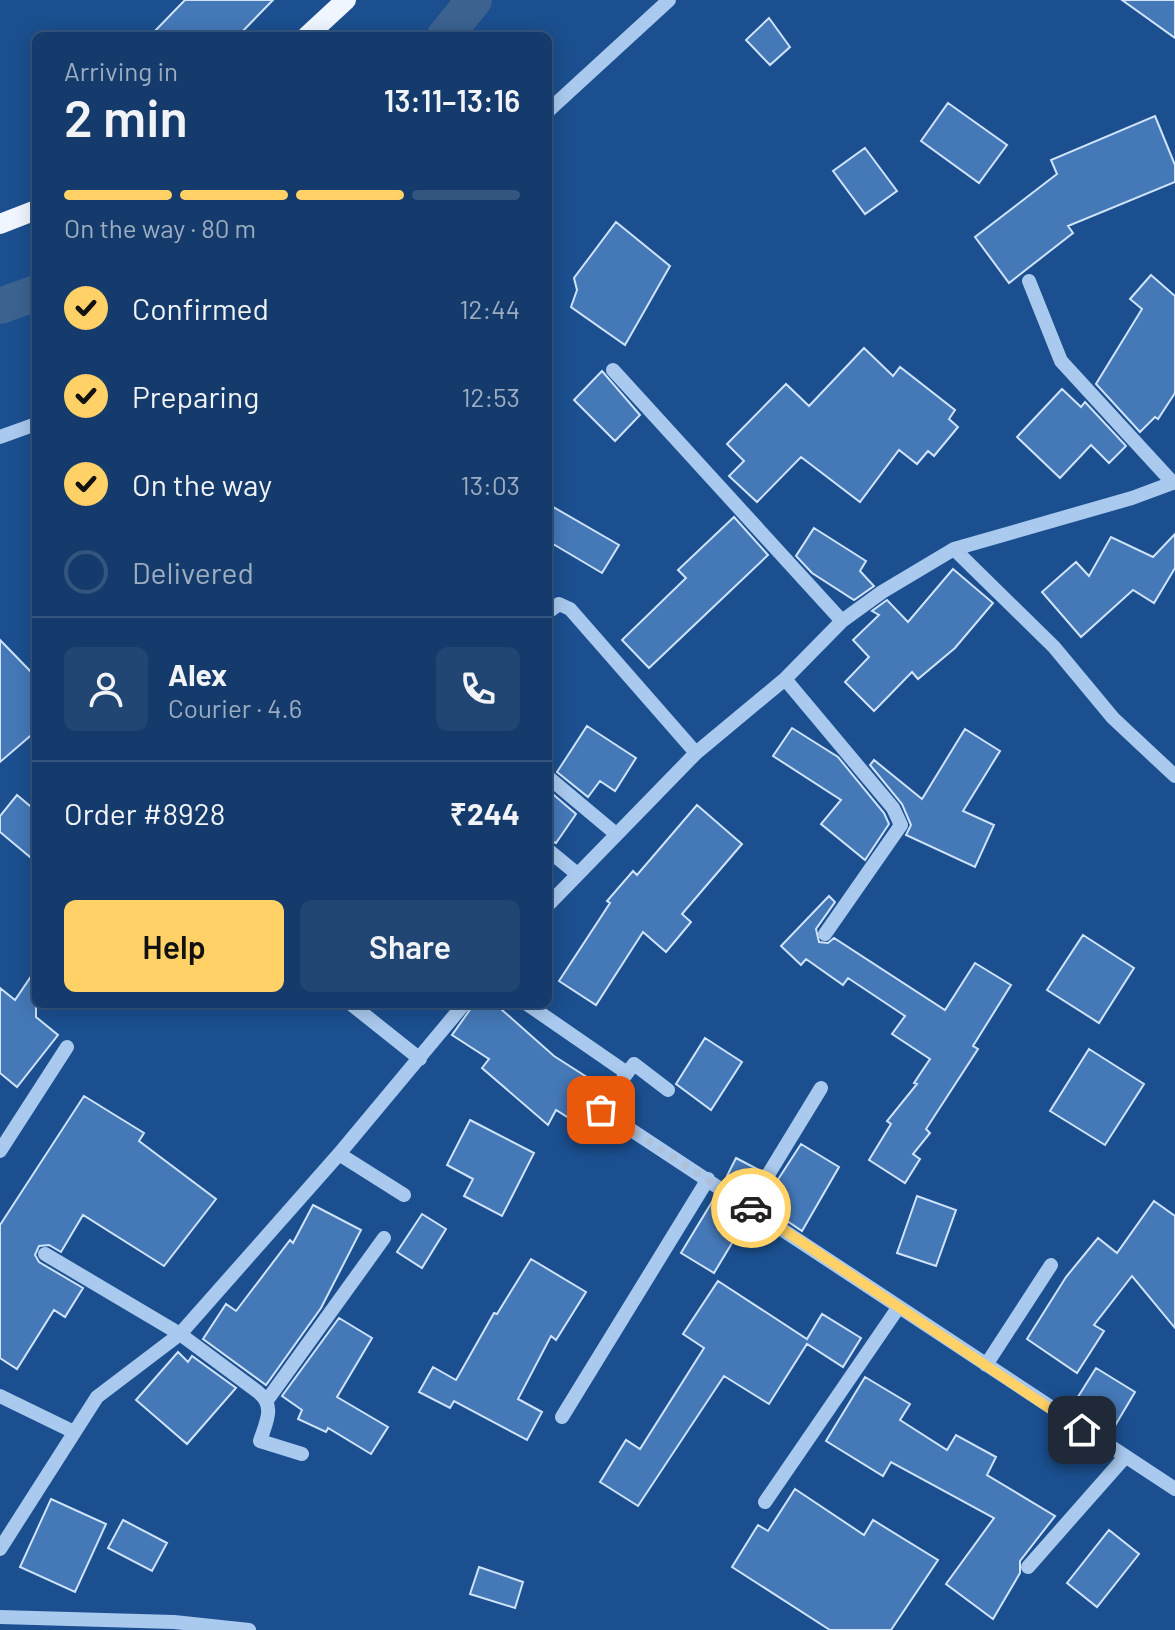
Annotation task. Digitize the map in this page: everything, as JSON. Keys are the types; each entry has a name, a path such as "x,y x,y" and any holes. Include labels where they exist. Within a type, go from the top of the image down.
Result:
{"main road":[{"path":"311,32 346,0"},
{"path":"0,224 32,212"}],"street":[{"path":"552,107 669,0"},
{"path":"552,900 696,753 785,679 842,621 882,592 954,549 1174,483 1061,361 1029,281"},
{"path":"613,370 842,621"},
{"path":"0,437 32,425"},
{"path":"954,549 1054,647 1113,718 1175,776"},
{"path":"552,609 559,604 570,609 696,753"},
{"path":"785,679 893,808 901,825 825,934"},
{"path":"552,780 616,834"},
{"path":"552,853 576,873"},
{"path":"356,1008 420,1059"},
{"path":"0,1549 97,1397 180,1334 339,1154 461,1008"},
{"path":"533,1008 627,1073"},
{"path":"0,1151 67,1047"},
{"path":"668,1090 634,1064 601,1110 1175,1489"},
{"path":"749,1206 821,1088"},
{"path":"339,1154 404,1195"},
{"path":"562,1417 708,1179"},
{"path":"302,1454 260,1441 270,1412 268,1399 384,1238"},
{"path":"45,1254 180,1334 268,1399"},
{"path":"986,1365 1051,1265"},
{"path":"765,1502 898,1308"},
{"path":"0,1396 74,1432"},
{"path":"1028,1567 1125,1457"},
{"path":"0,1617 174,1622 249,1630"}],"building":[{"path":"185,0 273,0 242,32 154,32"},
{"path":"1122,0 1175,0 1175,38"},
{"path":"769,18 790,47 770,65 746,40"},
{"path":"948,103 1007,145 979,183 921,141"},
{"path":"1155,116 1175,165 1175,182 1068,226 1073,233 1009,283 975,237 1057,174 1051,160"},
{"path":"865,148 897,191 865,214 833,171"},
{"path":"616,222 670,266 625,345 571,307 577,290 574,278"},
{"path":"1151,275 1175,296 1175,393 1158,419 1155,417 1140,432 1096,384 1142,309 1130,299"},
{"path":"864,348 893,376 900,367 955,410 949,419 958,427 934,456 928,451 917,464 899,450 860,502 801,457 757,502 729,476 744,461 727,444 786,384 809,406"},
{"path":"602,371 640,415 615,441 574,400"},
{"path":"1062,389 1081,407 1085,402 1126,446 1109,463 1091,445 1060,478 1017,437"},
{"path":"552,506 619,545 602,573 552,543"},
{"path":"734,517 768,555 649,668 622,640 686,578 678,570"},
{"path":"814,528 866,561 860,571 874,586 854,600 812,573 796,556"},
{"path":"1175,534 1175,568 1154,603 1133,590 1081,637 1042,592 1076,562 1089,576 1111,537 1153,557"},
{"path":"953,569 993,603 955,648 918,679 912,672 874,711 845,682 869,657 853,640 879,615 872,611 887,600 908,622"},
{"path":"0,640 32,673 32,734 0,762"},
{"path":"587,726 636,758 615,791 600,781 588,797 557,772"},
{"path":"792,728 838,757 884,813 889,824 865,860 821,824 841,800 773,756"},
{"path":"965,729 1000,751 963,811 994,825 975,867 906,835 911,825 902,804 870,765 874,760 922,799"},
{"path":"552,793 576,814 556,843 552,842"},
{"path":"17,795 32,808 32,859 0,832 0,816"},
{"path":"697,805 742,844 682,914 691,922 666,952 643,932 596,1005 559,981 610,903 607,901 633,871 637,875"},
{"path":"829,896 835,902 816,929 819,942 828,943 834,938 945,1010 975,963 1011,985 973,1046 978,1049 926,1129 930,1133 913,1154 920,1159 905,1183 869,1160 891,1124 887,1121 917,1084 914,1083 930,1059 892,1034 905,1016 848,978 843,985 806,959 801,965 781,946"},
{"path":"1083,935 1134,968 1099,1023 1047,990"},
{"path":"32,975 32,1008 36,1008 36,1017 58,1035 17,1087 0,1073 0,988 15,1000"},
{"path":"471,1008 499,1008 554,1056 604,1088 583,1127 556,1110 548,1125 482,1068 489,1059 452,1035"},
{"path":"705,1038 742,1062 711,1110 676,1084"},
{"path":"1089,1049 1144,1084 1105,1145 1050,1111"},
{"path":"84,1096 144,1133 139,1141 216,1199 164,1266 83,1215 61,1252 49,1245 39,1246 35,1255 39,1262 83,1288 65,1317 54,1310 17,1369 0,1358 0,1225"},
{"path":"470,1120 534,1153 502,1216 464,1196 473,1179 447,1165"},
{"path":"801,1144 839,1167 802,1231 762,1204"},
{"path":"736,1158 759,1170 745,1193 725,1180"},
{"path":"917,1196 956,1210 936,1266 897,1253"},
{"path":"715,1197 747,1218 714,1273 681,1253"},
{"path":"1154,1201 1175,1216 1175,1328 1132,1276 1094,1325 1104,1331 1077,1373 1027,1339 1066,1277 1098,1238 1117,1253"},
{"path":"313,1205 361,1230 321,1308 266,1385 203,1339 226,1304 236,1311 290,1240 293,1243"},
{"path":"422,1214 446,1229 422,1268 397,1252"},
{"path":"531,1259 586,1292 556,1340 551,1336 518,1399 542,1412 527,1440 454,1401 450,1408 419,1392 433,1367 456,1380 494,1313 497,1314"},
{"path":"718,1281 807,1339 822,1314 861,1338 843,1367 807,1344 769,1404 724,1376 638,1506 600,1482 626,1440 640,1449 704,1348 683,1334"},
{"path":"339,1318 372,1338 337,1397 388,1427 371,1454 328,1428 326,1432 298,1419 302,1410 282,1396"},
{"path":"178,1352 188,1362 192,1356 236,1388 187,1444 136,1400"},
{"path":"1096,1368 1135,1392 1110,1434 1071,1408"},
{"path":"865,1377 910,1404 900,1420 947,1450 956,1435 996,1457 987,1475 1055,1516 1020,1561 1020,1573 993,1619 946,1584 994,1518 891,1462 883,1476 826,1441"},
{"path":"795,1489 864,1535 873,1520 938,1560 891,1630 830,1630 732,1567 758,1525 768,1531"},
{"path":"51,1499 106,1524 75,1592 20,1567"},
{"path":"123,1520 167,1543 152,1571 108,1548"},
{"path":"1109,1530 1139,1554 1097,1607 1067,1583"},
{"path":"479,1567 523,1582 515,1608 470,1594"}],"waterway":[{"path":"448,32 474,0"},
{"path":"0,306 32,294"}],"way so far":[{"path":"601,1110 751,1208"}],"route":[{"path":"751,1208 1082,1430"}]}
